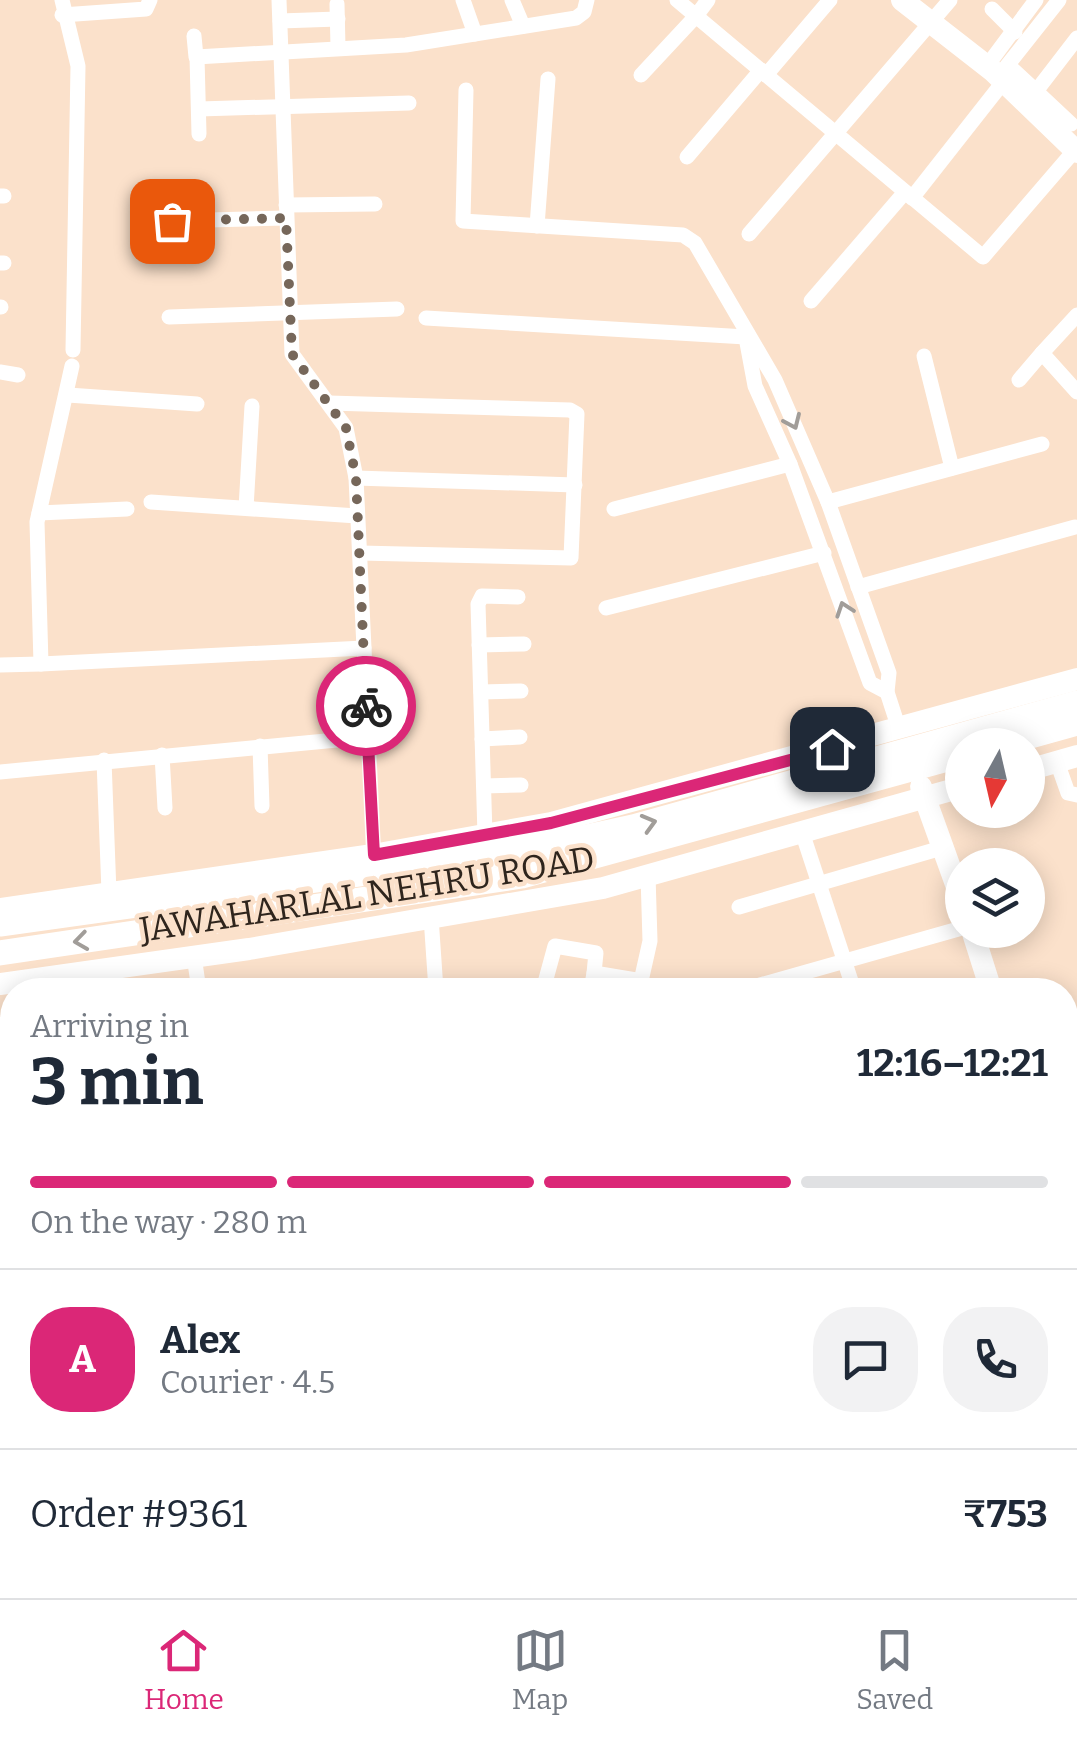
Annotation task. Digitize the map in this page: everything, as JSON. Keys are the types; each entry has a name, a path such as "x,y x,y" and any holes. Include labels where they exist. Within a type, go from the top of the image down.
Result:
{"main road":[{"name":"JAWAHARLAL NEHRU ROAD","path":"0,924 374,864 488,857 633,827 1077,703"},
{"path":"1045,732 1077,723"},
{"name":"JAWAHARLAL NEHRU ROAD","path":"0,953 522,876 907,749 945,753"}],"street":[{"path":"42,664 39,513 68,395 73,358 78,66 62,8 146,9 150,0"},
{"path":"279,0 293,358 346,428 356,478 374,864"},
{"path":"463,0 475,34"},
{"path":"512,0 523,26"},
{"path":"196,57 282,49 406,45 576,18 584,12 587,0"},
{"path":"677,0 983,258 1072,135 1033,99 909,2"},
{"path":"641,75 708,0"},
{"path":"687,157 830,0"},
{"path":"749,234 950,0"},
{"path":"999,72 1014,32 1036,0"},
{"path":"811,301 908,195 999,72 1059,0"},
{"path":"992,9 1014,32"},
{"path":"280,21 337,11 338,47"},
{"path":"194,36 199,134"},
{"path":"1033,99 1077,38"},
{"path":"1033,99 1077,47"},
{"path":"537,226 548,79"},
{"path":"466,90 460,219 682,235 695,243 774,380 828,502 889,672 887,692 945,847 739,907"},
{"path":"198,109 409,103"},
{"path":"172,221 375,204"},
{"path":"169,316 396,309"},
{"path":"1018,380 1077,315"},
{"path":"426,318 746,337"},
{"path":"746,337 755,386 790,464 870,683 887,692"},
{"path":"1042,353 1077,392"},
{"path":"924,356 952,468"},
{"path":"0,372 18,376"},
{"path":"68,395 198,404"},
{"path":"329,403 574,411 572,554 567,560 360,553"},
{"path":"246,508 252,406"},
{"path":"828,502 1042,444"},
{"path":"614,509 790,464"},
{"path":"356,478 575,484"},
{"path":"152,502 358,516"},
{"path":"39,513 128,509"},
{"path":"858,587 1075,527"},
{"path":"606,608 824,553"},
{"path":"485,834 482,596 518,597"},
{"path":"480,645 524,644"},
{"path":"0,665 364,648"},
{"path":"0,909 374,864 485,834 907,749 1077,679"},
{"path":"481,692 520,691"},
{"path":"0,772 368,736"},
{"path":"482,738 520,737"},
{"path":"260,746 262,806"},
{"path":"162,755 165,808"},
{"path":"1067,759 1068,794 1077,794"},
{"path":"104,760 109,893"},
{"path":"484,786 521,785"},
{"path":"42,978 603,888 945,792"},
{"path":"802,832 850,978"},
{"path":"643,978 650,941 648,875"},
{"path":"431,918 435,978"},
{"path":"782,978 945,932"},
{"path":"546,978 554,946 596,952 593,978"},
{"path":"978,948 987,978"},
{"path":"194,956 198,978"},
{"path":"594,973 612,978"}],"way so far":[{"path":"172,221 286,218 292,354 346,428 356,478 366,706"}],"route":[{"path":"366,706 374,855 551,823 832,749"}]}
